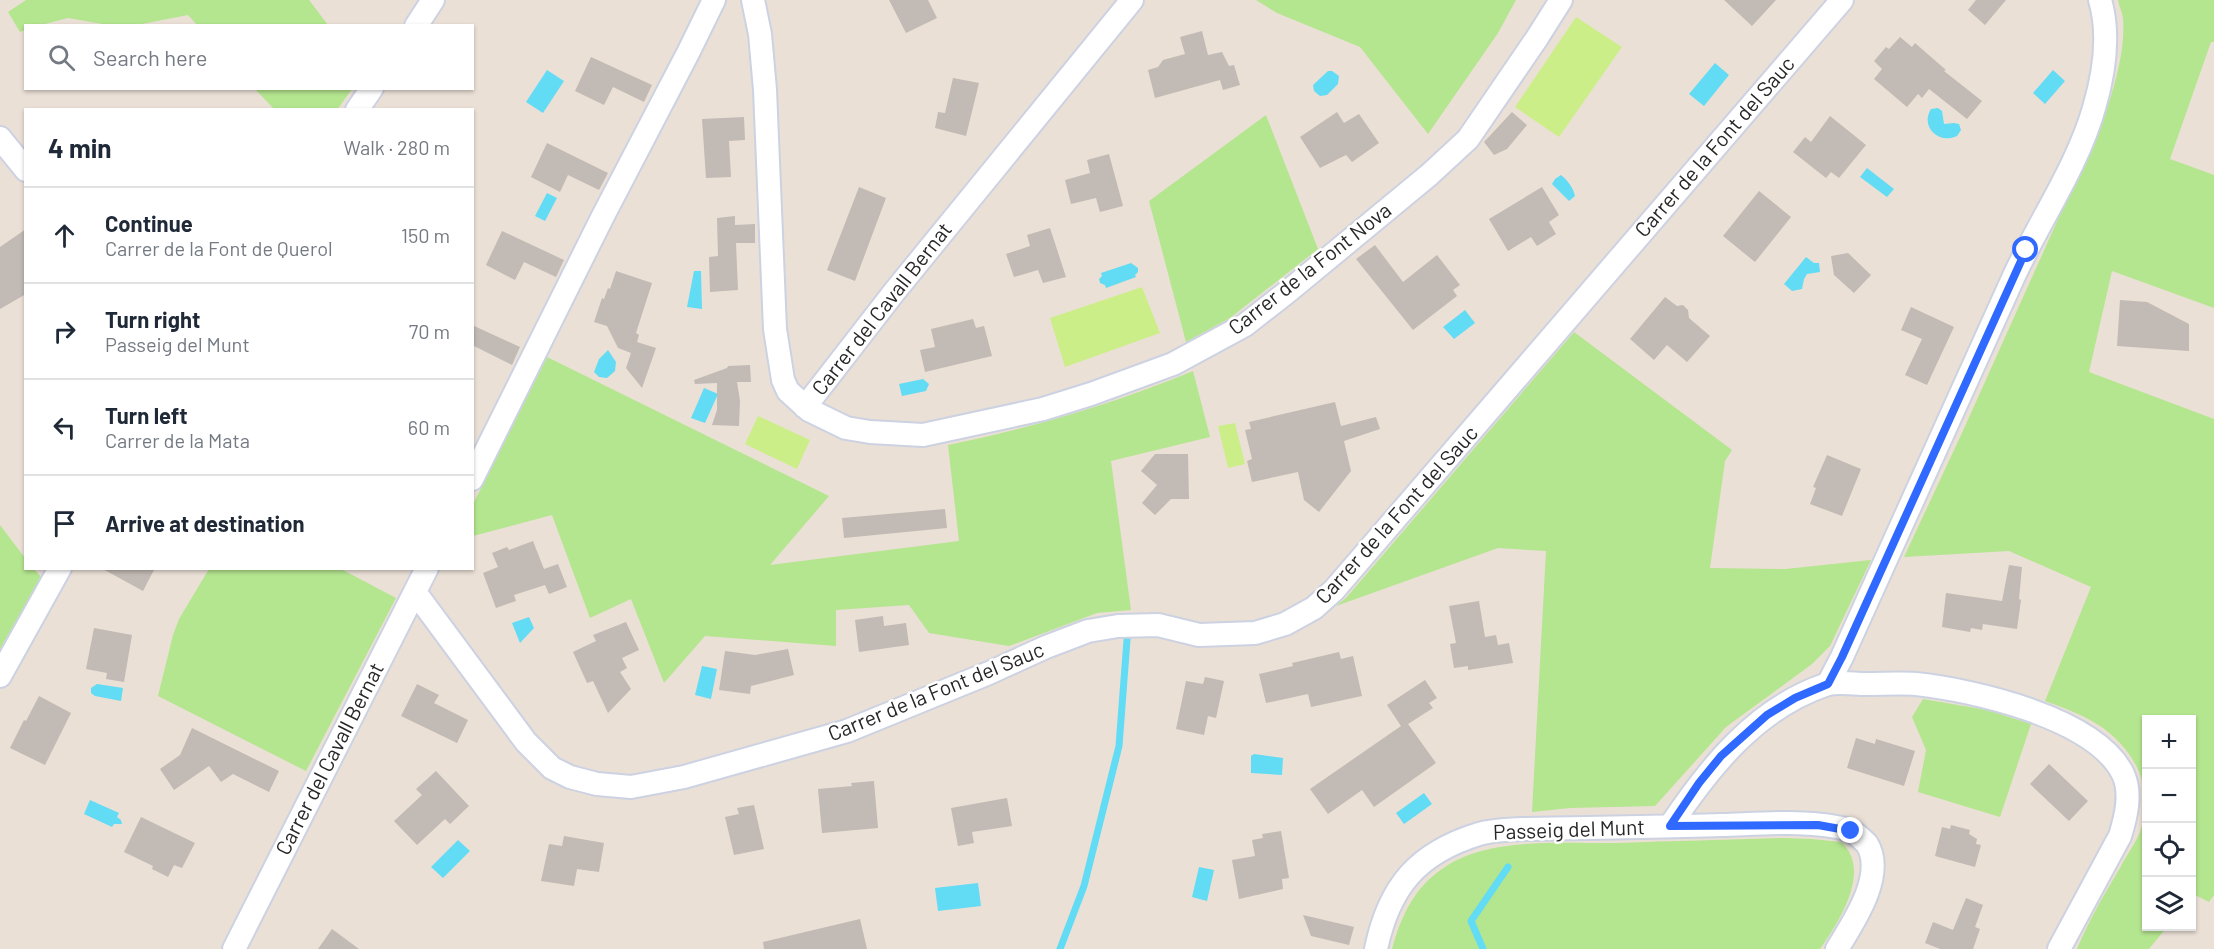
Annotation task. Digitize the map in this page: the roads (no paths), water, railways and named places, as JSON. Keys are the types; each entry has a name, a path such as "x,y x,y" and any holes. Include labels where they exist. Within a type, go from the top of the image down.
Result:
{"street":[{"path":"417,24 433,0"},
{"path":"474,475 714,0"},
{"name":"Carrer del Cavall Bernat","path":"753,0 760,34 765,90 775,329 783,380 789,391 805,407 895,291 1132,0"},
{"name":"Carrer de la Font Nova","path":"805,407 846,428 870,432 923,435 1043,409 1173,364 1245,325 1429,175 1468,139 1561,0"},
{"name":"Carrer de la Font del Sauc","path":"415,591 526,742 552,768 570,777 597,784 631,787 684,777 847,731 1046,647 1088,632 1118,626 1158,626 1199,635 1255,633 1285,624 1314,608 1335,590 1842,0"},
{"path":"1828,684 2021,260 2081,144 2095,108 2102,66 2105,42 2100,0"},
{"path":"358,108 371,90"},
{"path":"0,138 24,168"},
{"path":"0,676 59,570"},
{"name":"Carrer del Cavall Bernat","path":"234,949 426,570"},
{"name":"Passeig del Munt","path":"1376,949 1381,926 1395,893 1414,868 1443,849 1480,833 1521,829 1670,826 1699,783 1721,756 1767,715 1795,698 1828,684 1917,684 1996,700 2033,711 2070,726 2096,742 2114,760 2124,775 2128,793 2120,836 2060,949"},
{"path":"1670,826 1808,825 1851,831 1866,844 1871,856 1872,876 1858,916 1837,949"}],"water":[{"path":"1715,63 1729,75 1704,106 1689,94"},
{"path":"547,70 564,81 543,113 526,102"},
{"path":"2053,70 2065,81 2045,104 2033,93"},
{"path":"1328,71 1339,76 1338,84 1327,95 1320,96 1314,91 1313,85"},
{"path":"1938,108 1942,111 1944,124 1959,124 1961,130 1957,136 1943,138 1929,127 1928,115 1931,109"},
{"path":"1867,168 1894,189 1887,197 1860,177"},
{"path":"1561,175 1570,184 1575,196 1569,201 1552,184"},
{"path":"547,193 557,198 545,221 535,216"},
{"path":"1806,257 1814,263 1819,263 1820,272 1807,274 1802,289 1792,291 1784,284"},
{"path":"1131,263 1138,268 1136,277 1106,288 1100,283 1101,273"},
{"path":"694,271 701,271 702,309 687,307"},
{"path":"1465,310 1475,323 1454,339 1443,327"},
{"path":"608,350 616,362 615,371 607,378 599,377 594,372 599,359"},
{"path":"923,379 929,384 926,391 902,396 899,384"},
{"path":"704,388 718,394 705,423 691,418"},
{"path":"529,617 534,628 520,643 512,623"},
{"path":"702,666 717,669 711,699 695,695"},
{"path":"97,684 123,688 121,701 95,696 91,693 91,688"},
{"path":"1254,754 1283,758 1282,775 1251,773 1251,756"},
{"path":"1424,793 1432,804 1404,824 1396,813"},
{"path":"90,800 119,813 117,817 122,824 114,824 112,827 84,814"},
{"path":"458,840 470,851 443,878 431,867"},
{"path":"1199,867 1214,870 1207,901 1192,897"},
{"path":"978,883 981,906 938,911 935,888"}],"waterway":[{"path":"1060,949 1084,886 1119,746 1127,640"},
{"path":"1483,949 1471,921 1508,867"}]}
